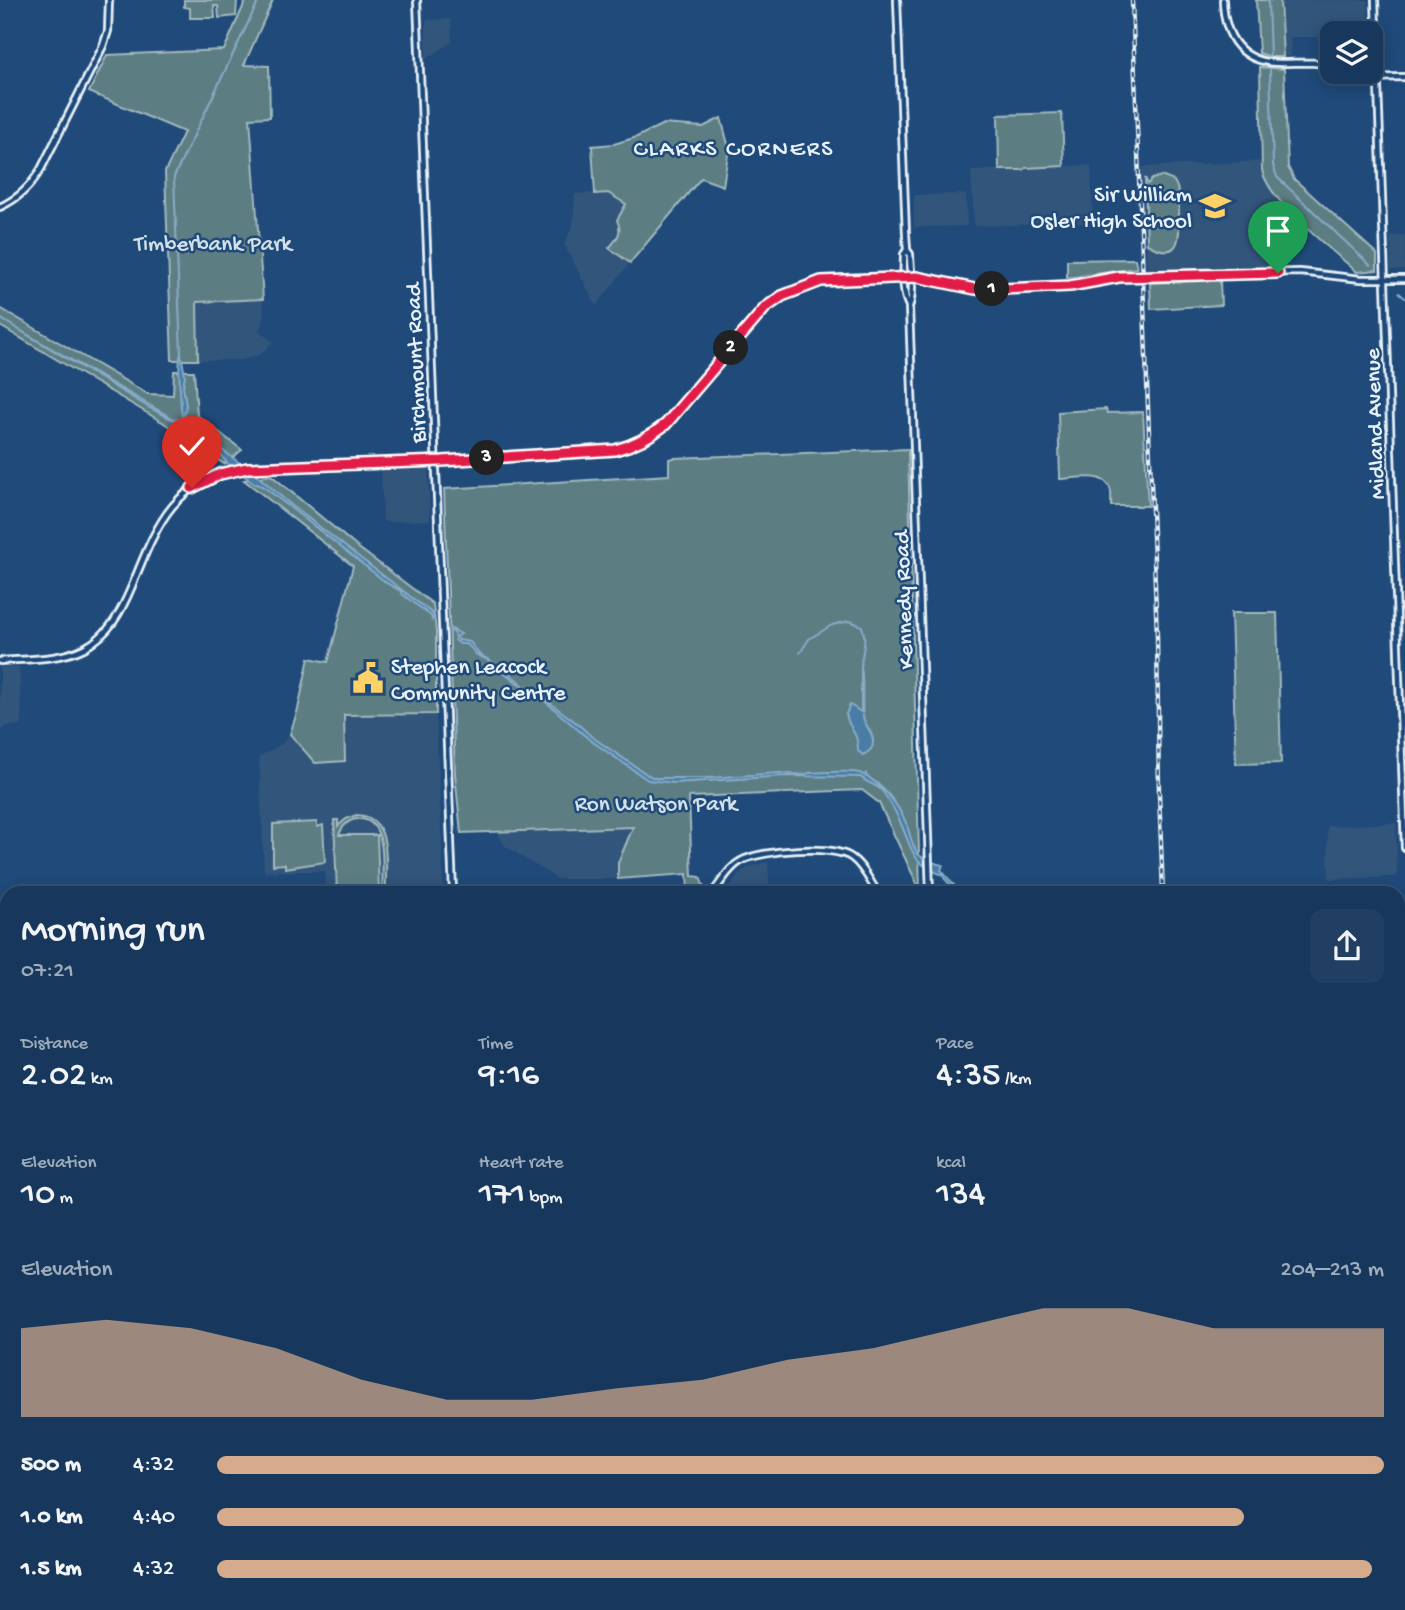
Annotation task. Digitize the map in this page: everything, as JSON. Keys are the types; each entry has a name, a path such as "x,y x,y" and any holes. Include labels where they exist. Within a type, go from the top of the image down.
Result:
{"main road":[{"path":"0,207 16,200 31,185 41,169 103,46 108,31 109,0"},
{"name":"Birchmount Road","path":"417,0 453,886"},
{"name":"Kennedy Road","path":"897,0 907,250 910,254 912,300 909,307"},
{"path":"1223,0 1227,30 1245,53 1271,63 1320,64"},
{"name":"Midland Avenue","path":"1376,0 1377,21"},
{"path":"1383,78 1405,77"},
{"name":"Midland Avenue","path":"1378,84 1405,848"},
{"name":"Kennedy Road","path":"907,250 904,254 904,277 909,307 930,886"},
{"path":"0,661 72,653 105,633 124,604 160,522 180,498 207,480 247,468 436,461 628,447 652,435 666,424 765,308 782,296 821,281 911,277 988,289 1070,286 1119,277 1257,273 1300,272 1336,277 1405,279"},
{"path":"718,886 732,868 746,859 779,852 811,851 839,852 850,856 859,864 873,886"}],"shaded area":[{"path":"1280,0 1368,0 1369,21 1320,21 1320,37 1290,37 1291,56 1283,57"},
{"path":"451,19 452,42 426,59 426,20"},
{"name":"Sir William Osler High School","path":"1262,161 1265,183 1307,228 1291,243 1290,265 1147,271 1142,167"},
{"path":"1091,165 1093,219 1090,223 974,226 971,171"},
{"path":"608,192 627,204 626,227 609,248 630,263 596,306 564,244 573,225 575,194"},
{"path":"966,194 967,226 914,227 914,195"},
{"path":"1405,235 1405,270 1391,270 1390,236"},
{"path":"263,299 264,317 259,330 273,342 261,354 243,360 198,360 197,302"},
{"path":"11,325 172,418 180,420 181,354 185,375 184,414 188,425 259,477 291,505 428,610 434,615 432,620 431,616 401,591 388,584 264,487 227,463 184,425 150,408"},
{"path":"428,468 430,520 383,522 381,470"},
{"path":"452,629 461,634 456,637 459,640 470,642 479,654 504,669 535,695 537,693 592,737 655,778 709,778 780,773 862,774 883,789 899,809 919,855 943,865 941,870 955,886 951,886 943,875 920,862 883,792 861,777 786,776 674,783 648,780 590,740 546,702 535,697 490,661 477,655 467,644 460,644 455,640 454,632 450,631"},
{"path":"19,666 22,725 7,726 0,731 0,667"},
{"path":"861,668 863,717 873,739 871,749 863,755 858,751 857,739 846,714 850,705 861,712"},
{"path":"436,714 444,886 326,886 325,871 264,872 259,757 282,744 290,734 307,757 345,761 344,715"},
{"path":"1396,823 1397,877 1329,879 1327,826"},
{"path":"634,827 618,863 618,879 557,879 505,846 497,832 555,828"},
{"path":"768,862 770,886 730,886 741,872 750,866"}],"green space":[{"path":"184,0 237,0 236,16 219,18 218,6 214,6 215,18 190,18 190,8 184,7"},
{"name":"Timberbank Park","path":"246,0 273,0 244,65 269,66 270,117 250,118 263,299 197,302 198,360 172,360 165,172 184,132 89,92 107,55 224,50"},
{"path":"1256,0 1280,0 1283,57 1259,53"},
{"path":"1260,67 1284,69 1288,167 1294,179 1377,254 1377,270 1357,272 1302,224 1267,183 1262,170"},
{"path":"1062,113 1064,166 999,170 998,115"},
{"path":"721,118 729,148 723,186 701,178 630,263 609,248 618,235 617,220 626,204 608,193 595,194 592,146 614,144 637,137 663,124 703,127"},
{"path":"1161,176 1174,181 1179,196 1178,239 1172,249 1166,251 1147,244 1145,178 1148,184 1152,179"},
{"path":"1135,259 1137,268 1067,278 1067,260"},
{"path":"1220,279 1221,305 1151,309 1150,283"},
{"path":"0,308 148,394 173,395 174,371 194,371 197,415 242,450 224,464 164,423 0,326"},
{"path":"1106,409 1107,413 1143,412 1148,506 1111,506 1110,488 1101,479 1060,479 1058,412"},
{"name":"Ron Watson Park","path":"908,449 920,886 879,803 862,790 689,797 692,876 700,877 703,886 688,886 687,874 618,879 618,863 633,827 461,833 455,774 444,489 669,475 669,459"},
{"path":"271,475 356,546 433,604 436,632 436,714 344,715 345,761 315,763 290,734 309,658 328,662 353,566 244,480"},
{"path":"1231,613 1277,613 1281,763 1236,764"},
{"path":"356,815 377,824 385,844 386,886 382,886 383,860 379,837 369,821 359,819 346,824 339,835 377,835 379,886 337,886 334,820 338,820 338,826"},
{"path":"317,822 317,827 323,825 325,862 285,868 285,864 273,865 273,824"}],"waterway":[{"path":"181,354 174,177 259,0"},
{"path":"1268,0 1270,56"},
{"path":"1270,70 1273,165 1277,177 1370,265"},
{"path":"1399,293 1405,298"},
{"path":"0,318 11,325"},
{"path":"800,653 809,639 832,625 850,621 862,626 864,633 861,668"}],"railway":[{"path":"1132,0 1157,636 1163,886"}],"place":[{"name":"Sir William Osler High School","path":"1215,206"},
{"name":"Stephen Leacock Community Centre","path":"368,678"}],"district":[{"name":"CLARKS CORNERS","path":"734,147"}],"route":[{"path":"192,488 220,474 247,468 442,461 628,447 652,435 666,424 765,308 800,287 821,281 917,277 975,289 1001,289 1070,286 1119,277 1278,273"}]}
